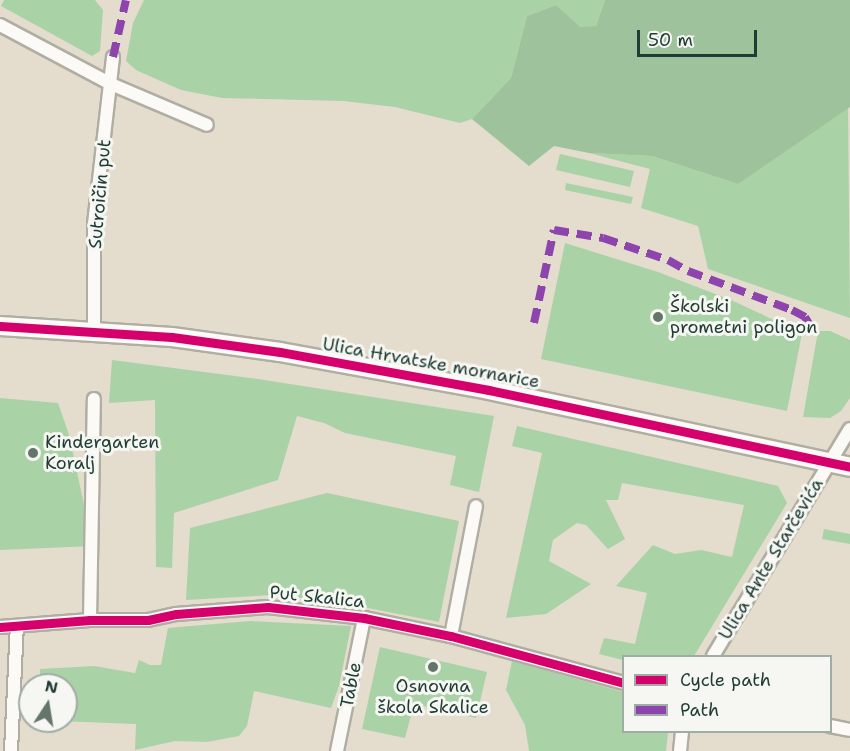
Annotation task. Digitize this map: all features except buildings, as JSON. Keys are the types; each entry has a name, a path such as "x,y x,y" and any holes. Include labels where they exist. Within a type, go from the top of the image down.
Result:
{"main road":[{"name":"Ulica Hrvatske mornarice","path":"0,326 172,337 280,352 650,422 850,467"}],"street":[{"path":"0,26 111,84 207,125"},
{"name":"Sutroičin put","path":"94,331 94,224 113,57"},
{"path":"90,620 94,399"},
{"name":"Ulica Ante Starčevića","path":"714,655 850,429"},
{"path":"451,636 476,506"},
{"name":"Put Skalica","path":"0,627 90,620 148,620 176,614 268,607 364,618 451,636 622,682"},
{"name":"Table","path":"337,751 364,618"},
{"path":"11,751 17,626"},
{"path":"832,726 850,730"},
{"path":"680,751 682,733"}],"green space":[{"path":"4,0 95,0 103,10 100,51 92,56 1,6"},
{"path":"144,0 605,0 596,26 580,28 556,5 527,16 511,78 472,119 460,123 395,107 343,101 222,98 181,90 136,70 126,61 133,23"},
{"path":"605,0 850,0 850,107 738,184 652,156 589,153 554,146 529,166 472,119 511,78 527,16 556,5 580,27 596,26"},
{"path":"848,105 850,318 708,269 698,226 641,208 650,169 589,153 652,156 738,184"},
{"path":"560,154 634,171 630,187 556,170"},
{"path":"566,183 633,197 631,204 565,190"},
{"name":"Školski prometni poligon","path":"565,243 658,272 731,300 802,333 787,411 541,359"},
{"path":"818,331 830,331 850,340 850,398 841,411 830,418 803,417"},
{"path":"112,360 258,379 494,416 479,492 450,485 456,456 345,433 324,423 297,416 278,480 174,513 172,568 156,567 155,400 109,403"},
{"path":"0,398 58,403 69,435 93,546 0,550"},
{"path":"517,426 778,486 787,503 695,655 622,655 622,660 599,654 604,638 635,644 647,593 616,586 653,545 675,554 701,550 732,557 744,505 622,483 618,500 606,500 625,539 608,549 586,525 577,523 553,540 549,561 591,584 546,614 506,618 542,453 512,446"},
{"path":"327,493 459,521 439,622 332,601 272,595 186,600 190,528"},
{"path":"824,529 850,534 850,544 822,539"},
{"path":"250,621 351,626 339,686 331,708 254,691 247,726 239,736 207,742 175,741 135,750 136,724 78,722 78,673 40,673 40,669 94,666 135,673 139,660 150,665 161,665 168,628"},
{"path":"380,647 487,672 476,718 414,704 405,738 362,729"},
{"path":"512,661 622,692 622,733 668,733 666,751 529,751 525,725 506,690"}],"marked path":[{"path":"113,57 126,0"},
{"path":"534,323 554,230 603,238 668,260 688,271 792,310 805,317 811,327"}],"cycle path":[{"path":"0,326 172,337 280,352 489,390 850,467"},
{"path":"0,627 90,620 148,620 176,614 268,607 364,618 451,636 622,682"}],"place":[{"name":"Školski prometni poligon","path":"658,317"},
{"name":"Kindergarten Koralj","path":"33,453"},
{"name":"Osnovna škola Skalice","path":"433,667"}]}
